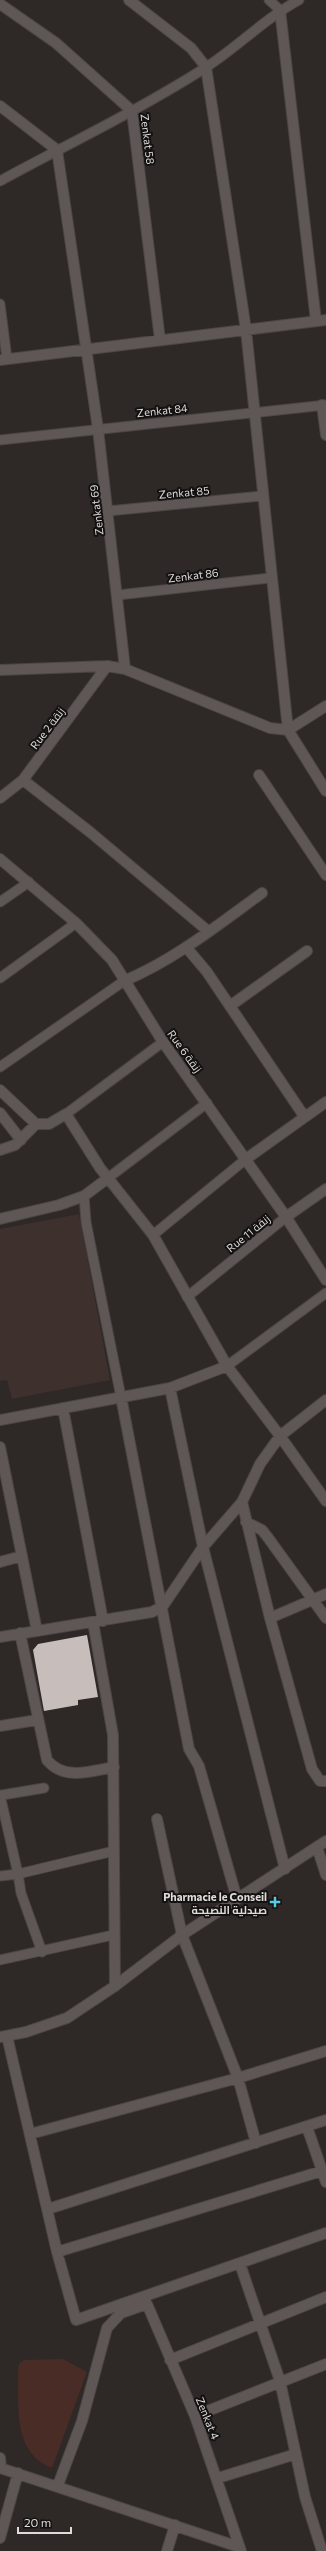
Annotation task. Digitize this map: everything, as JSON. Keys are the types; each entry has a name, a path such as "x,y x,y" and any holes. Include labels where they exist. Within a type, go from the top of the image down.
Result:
{"street":[{"path":"129,0 190,48 206,67 246,330 270,578 288,730 326,791"},
{"name":"Zenkat 58","path":"0,4 56,43 132,111 160,340"},
{"path":"4,360 321,321 280,10"},
{"path":"0,106 57,150"},
{"name":"Zenkat 69","path":"57,150 98,429 118,595 125,669"},
{"path":"324,405 326,435"},
{"path":"0,670 107,666 125,669 249,721 270,728 288,730 326,706"},
{"name":"Rue 2 زنقة","path":"0,798 23,780 107,666"},
{"path":"259,775 326,875"},
{"path":"23,780 90,832 208,931"},
{"name":"Rue 6 زنقة","path":"0,860 29,882 76,923 112,960 163,1042 286,1217 326,1280"},
{"path":"124,981 154,967 186,947 262,893"},
{"path":"186,947 230,1006 304,1116"},
{"path":"230,1006 307,951"},
{"path":"1,1094 36,1124 49,1124 66,1114 108,1178 153,1235 227,1366 280,1436 323,1488 326,1501"},
{"path":"246,1159 304,1116 326,1102"},
{"path":"0,1113 21,1140"},
{"path":"0,1150 14,1145 21,1140 36,1124"},
{"path":"0,1219 59,1205 84,1196 108,1178"},
{"name":"Rue 11 زنقة","path":"286,1217 326,1190"},
{"path":"0,1420 170,1388 227,1366"},
{"path":"170,1388 203,1547 285,1869"},
{"path":"121,1397 163,1606 189,1750 199,1766 237,1899"},
{"path":"0,1637 152,1612 163,1606 203,1547 242,1502 260,1464 280,1436 326,1400"},
{"path":"63,1408 98,1621 113,1735 113,1935 115,1986"},
{"path":"0,1447 37,1631"},
{"path":"242,1502 270,1618 312,1769 320,1781 326,1781"},
{"path":"246,1522 262,1530 326,1618"},
{"path":"0,1562 22,1556"},
{"path":"270,1618 326,1594"},
{"path":"20,1633 44,1753 52,1767 68,1773 114,1767"},
{"path":"0,1726 37,1720"},
{"path":"157,1819 182,1935 238,2078 256,2143"},
{"path":"146,2301 76,2320 57,2252 30,2134 3,2037 26,2032 67,2018 115,1986 182,1935 326,1841"},
{"path":"317,1847 326,1875"},
{"path":"30,2134 238,2078 326,2051"},
{"path":"48,2209 326,2120"},
{"path":"307,2127 326,2182"},
{"path":"57,2252 322,2172"},
{"path":"58,2485 82,2421 107,2328 121,2313 146,2301 240,2264 326,2233"},
{"path":"240,2264 280,2382 305,2497 322,2551"},
{"path":"170,2360 326,2297"},
{"name":"Zenkat 4","path":"146,2301 195,2416 218,2478 240,2549"},
{"path":"195,2416 326,2364"},
{"path":"218,2478 296,2454"},
{"path":"0,2465 18,2473 175,2525 240,2549"},
{"path":"0,2538 18,2473"},
{"path":"167,2551 175,2525"}],"lane":[{"path":"269,0 280,10"},
{"path":"0,181 132,111 206,67 280,10 299,0"},
{"path":"0,304 4,360"},
{"name":"Zenkat 84","path":"0,440 324,405"},
{"name":"Zenkat 85","path":"108,511 262,496"},
{"name":"Zenkat 86","path":"118,595 270,578"},
{"path":"0,902 29,882"},
{"path":"0,978 76,923"},
{"path":"0,1067 124,981"},
{"path":"66,1114 163,1042"},
{"path":"108,1178 207,1103"},
{"path":"153,1235 246,1159"},
{"path":"84,1196 86,1222 121,1397"},
{"name":"Rue 11 زنقة","path":"187,1297 286,1217"},
{"path":"227,1366 326,1293"},
{"path":"42,1952 21,1893 1,1795 44,1788"},
{"path":"0,1876 18,1874 114,1851"},
{"path":"0,1960 42,1952 113,1935"}],"shaded area":[{"path":"79,1214 110,1380 12,1399 7,1380 0,1381 0,1229"},
{"path":"63,2359 87,2372 52,2468 39,2461 30,2451 24,2440 20,2427 18,2371 19,2364 24,2360"}],"building":[{"path":"87,1635 98,1697 78,1700 78,1705 44,1711 33,1650 38,1644"}],"place":[{"name":"Pharmacie le Conseil صيدلية النصيحة","path":"275,1902"}]}
